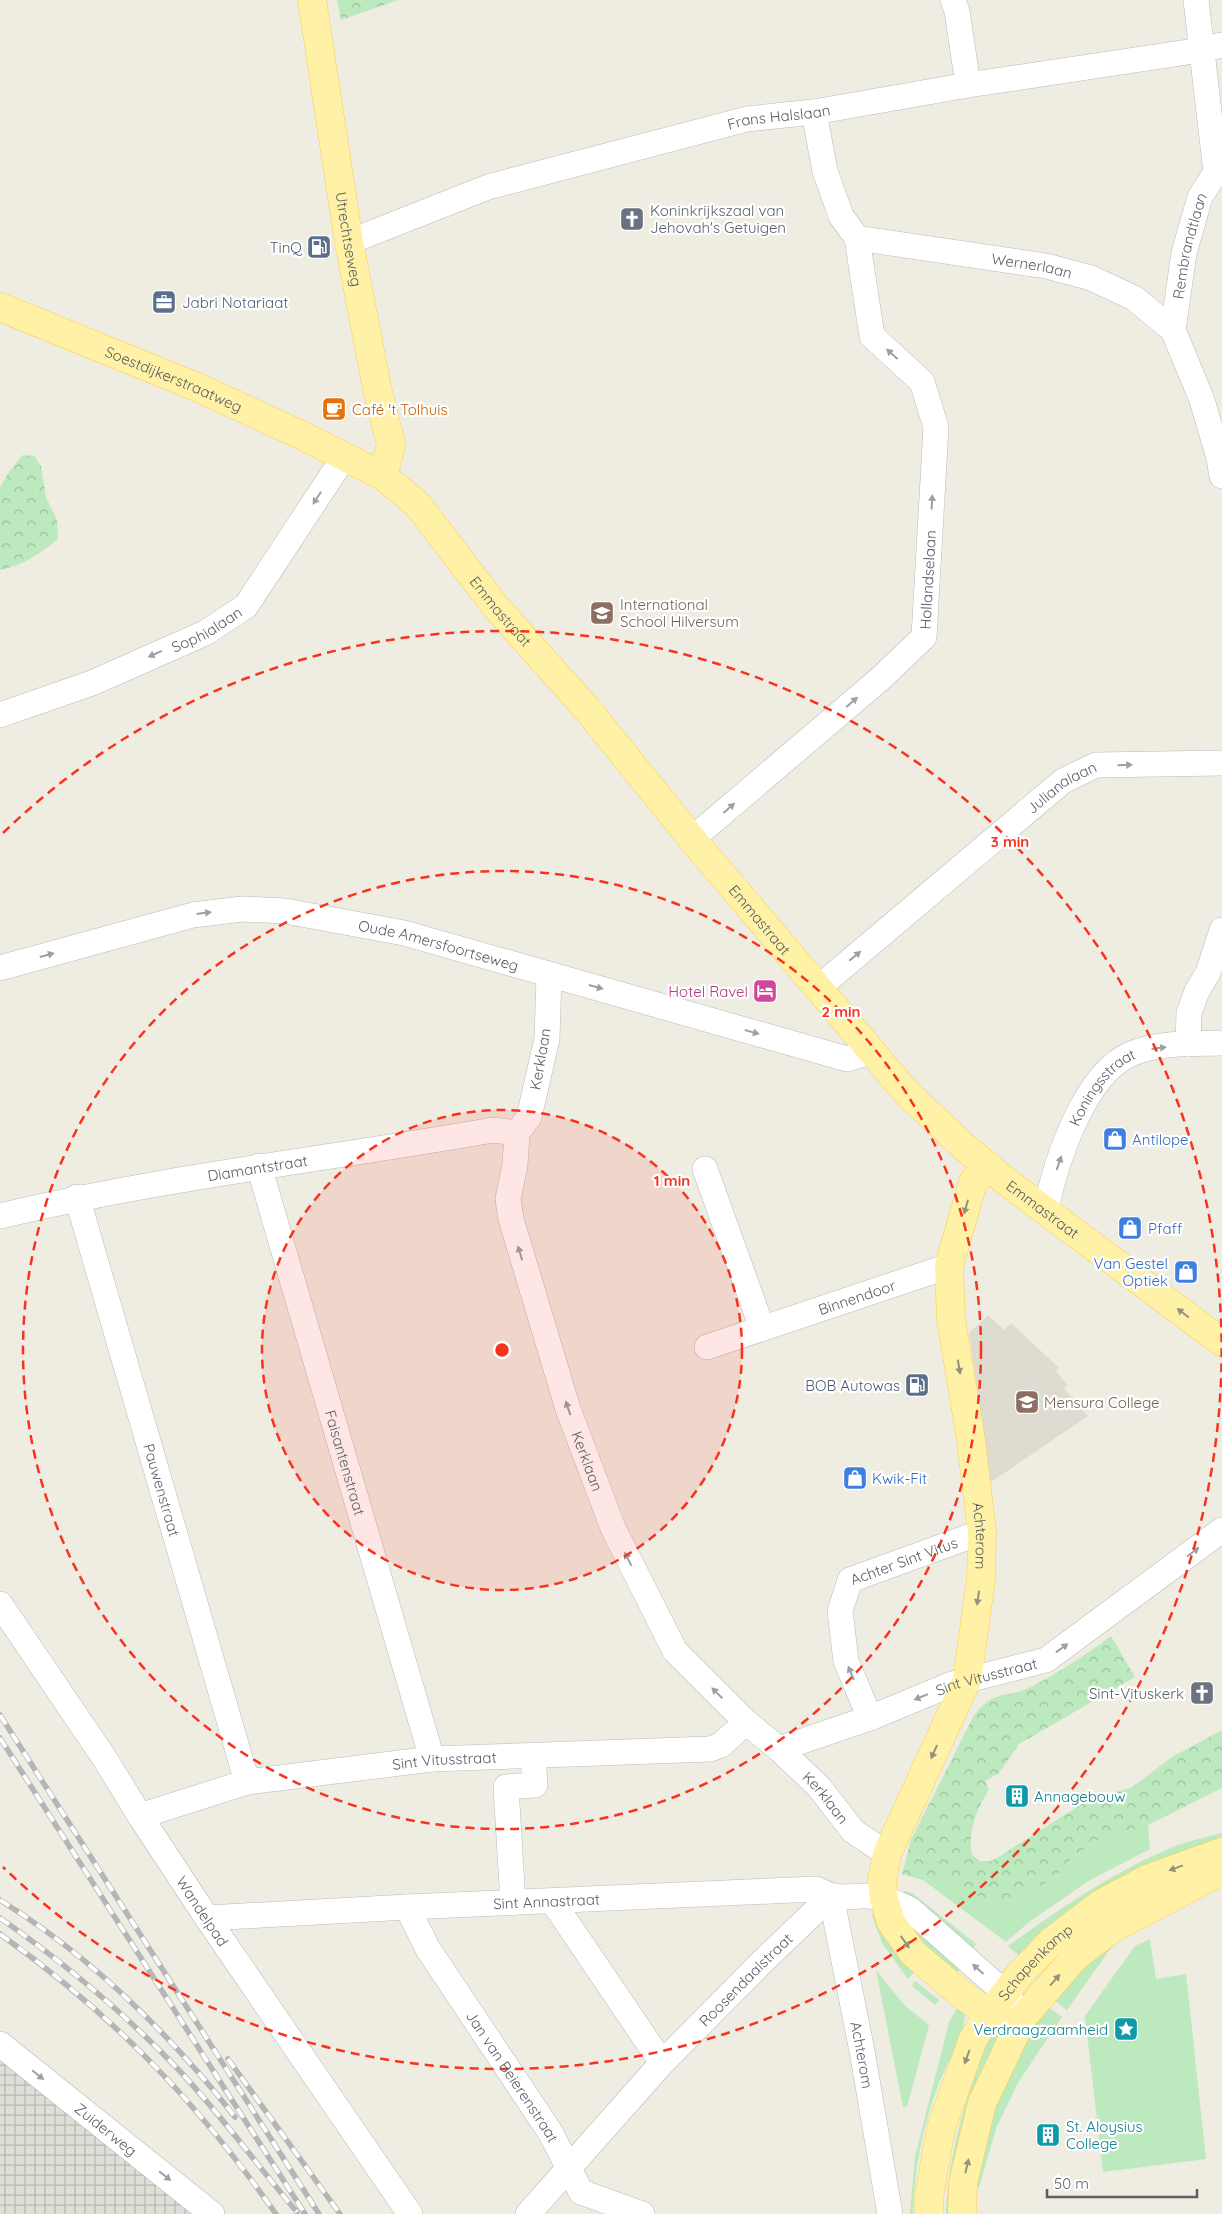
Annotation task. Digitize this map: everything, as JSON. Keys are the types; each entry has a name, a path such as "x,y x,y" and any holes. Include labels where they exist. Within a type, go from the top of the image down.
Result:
{"main road":[{"name":"Utrechtseweg","path":"312,0 349,242 377,388 391,444 383,476"},
{"name":"Soestdijkerstraatweg","path":"0,307 199,388 344,457"},
{"name":"Emmastraat","path":"344,457 383,476 417,504 496,607 587,709 692,840 906,1092 962,1145 1008,1183 1222,1342"},
{"name":"Achterom","path":"989,1166 973,1182 950,1266 951,1319 971,1440 982,1532 981,1579 967,1680 887,1854 882,1880 884,1899 891,1922 913,1953 961,1994 989,2014 1020,2022"},
{"name":"Schapenkamp","path":"929,2214 929,2197 941,2128 974,2039 989,2014 1005,1993 1052,1941 1102,1903 1147,1879 1222,1852"},
{"name":"Schapenkamp","path":"962,2214 964,2183 982,2103 1020,2022 1076,1956 1113,1928 1222,1871"}],"street":[{"path":"953,0 957,11 968,85"},
{"path":"1196,0 1211,48 1206,83 1219,171"},
{"name":"Frans Halslaan","path":"349,242 488,187 747,119 814,112 968,85 1211,48"},
{"path":"814,112 825,171 841,216 857,238"},
{"name":"Rembrandtlaan","path":"1173,330 1184,253 1200,197 1219,171"},
{"name":"Wernerlaan","path":"857,238 1046,266 1091,278 1134,298 1173,330 1202,400 1219,458 1222,476"},
{"name":"Hollandselaan","path":"692,840 880,679 924,637 936,427 922,382 872,336 857,238"},
{"name":"Sophialaan","path":"0,715 92,683 205,633 246,606 344,457"},
{"name":"Julianalaan","path":"818,988 1063,781 1096,765 1222,762"},
{"name":"Oude Amersfoortseweg","path":"0,968 193,915 242,908 285,911 404,933 847,1058 872,1051"},
{"path":"1188,1044 1189,1013 1197,991 1208,973 1222,930"},
{"name":"Kerklaan","path":"549,974 547,1039 529,1117 517,1133 515,1165 508,1199 510,1220 568,1409 613,1528 675,1651 746,1722 779,1749 819,1787 853,1831 887,1854"},
{"name":"Koningsstraat","path":"1046,1210 1050,1191 1073,1123 1095,1087 1119,1060 1149,1049 1188,1044 1222,1043"},
{"name":"Diamantstraat","path":"0,1216 77,1198 259,1166 493,1130 517,1133"},
{"name":"Faisantenstraat","path":"259,1166 432,1759"},
{"path":"705,1169 762,1328"},
{"name":"Pauwenstraat","path":"77,1198 247,1782"},
{"name":"Binnendoor","path":"707,1347 950,1266"},
{"name":"Sint Vitusstraat","path":"779,1749 870,1718 967,1680 1046,1660 1222,1530"},
{"name":"Achter Sint Vitus","path":"870,1718 846,1661 840,1611 850,1580 982,1532"},
{"name":"Wandelpad","path":"0,1604 105,1759 140,1816 208,1918 410,2214"},
{"name":"Sint Vitusstraat","path":"140,1816 247,1782 432,1759 710,1749 721,1745 746,1722"},
{"path":"512,1903 506,1787 535,1785 533,1755"},
{"name":"Sint Annastraat","path":"208,1918 407,1907 816,1889 831,1896 848,1898 862,1896 884,1899"},
{"name":"Roosendaalstraat","path":"528,2214 662,2063 762,1962 831,1896"},
{"name":"Achterom","path":"831,1896 862,2051 890,2214"},
{"path":"884,1899 898,1902 910,1910 1005,1993 1020,2022"},
{"path":"553,1902 662,2063"},
{"name":"Jan van Beierenstraat","path":"407,1907 428,1949 550,2132 581,2192 642,2214"},
{"name":"Zuiderweg","path":"0,2044 212,2214"}],"shaded area":[{"name":"Mensura College","path":"988,1315 1004,1330 1011,1323 1059,1368 1056,1371 1068,1386 1064,1388 1088,1416 991,1482 969,1333"},
{"path":"0,2030 198,2188 220,2214 0,2214"}],"green space":[{"path":"337,0 398,0 341,20"},
{"path":"23,455 34,456 41,466 46,497 57,520 58,539 31,558 0,570 0,487"},
{"path":"1111,1636 1135,1677 1019,1744 999,1773 985,1781 989,1789 974,1821 971,1838 972,1855 980,1861 992,1861 1091,1798 1131,1788 1172,1757 1222,1730 1222,1788 1148,1825 1093,1842 1069,1861 1054,1880 1012,1897 996,1899 978,1896 942,1878 923,1880 902,1874 911,1840 973,1717 988,1701 1001,1695 1024,1690 1043,1681"},
{"path":"1148,1825 1150,1849 1090,1880 1029,1922 1006,1942 923,1880 942,1878 965,1889 1054,1880 1069,1861 1093,1842"},
{"path":"1222,1833 1222,1845 1025,1961 1008,1946 1111,1877 1178,1845"},
{"path":"904,1891 912,1893 976,1944 969,1954 906,1898"},
{"path":"871,1912 877,1916 916,1970 908,1979 882,1943"},
{"path":"905,1912 963,1964 955,1976 904,1924"},
{"path":"1120,1935 1067,2010 1051,1998 1056,1990"},
{"path":"1150,1939 1156,1979 1186,1974 1206,2159 1103,2172 1085,2016 1135,1946"},
{"path":"876,1970 904,2005 929,2025 907,2107 903,2107"},
{"path":"915,1981 939,2000 935,2005 912,1986"},
{"path":"1044,2004 1062,2017 1019,2081 997,2126 979,2187 977,2187 971,2167 983,2116"},
{"path":"959,2005 965,2015 963,2029 939,2083 928,2115 917,2164 913,2214 910,2214 915,2157 949,2022"},
{"path":"995,2024 1004,2035 954,2214 946,2214 951,2165 962,2117 977,2070"}],"railway":[{"path":"0,1715 319,2214"},
{"path":"0,1738 305,2214"},
{"path":"0,1900 66,1946 127,1998 184,2056 235,2117"},
{"path":"0,1918 91,1988 156,2046 207,2102 297,2212"},
{"path":"0,1934 80,1996 150,2062 215,2134 276,2214"},
{"path":"228,2059 340,2214"}],"place":[{"name":"Koninkrijkszaal van Jehovah's Getuigen","path":"632,219"},
{"name":"TinQ","path":"319,247"},
{"name":"Jabri Notariaat","path":"164,302"},
{"name":"Café 't Tolhuis","path":"334,409"},
{"name":"International School Hilversum","path":"602,613"},
{"name":"Hotel Ravel","path":"765,991"},
{"name":"Antilope","path":"1115,1139"},
{"name":"Pfaff","path":"1130,1228"},
{"name":"Van Gestel Optiek","path":"1186,1272"},
{"name":"BOB Autowas","path":"917,1385"},
{"name":"Mensura College","path":"1027,1402"},
{"name":"Kwik-Fit","path":"855,1478"},
{"name":"Sint-Vituskerk","path":"1202,1693"},
{"name":"Annagebouw","path":"1017,1796"},
{"name":"Verdraagzaamheid","path":"1126,2029"},
{"name":"St. Aloysius College","path":"1048,2135"}]}
